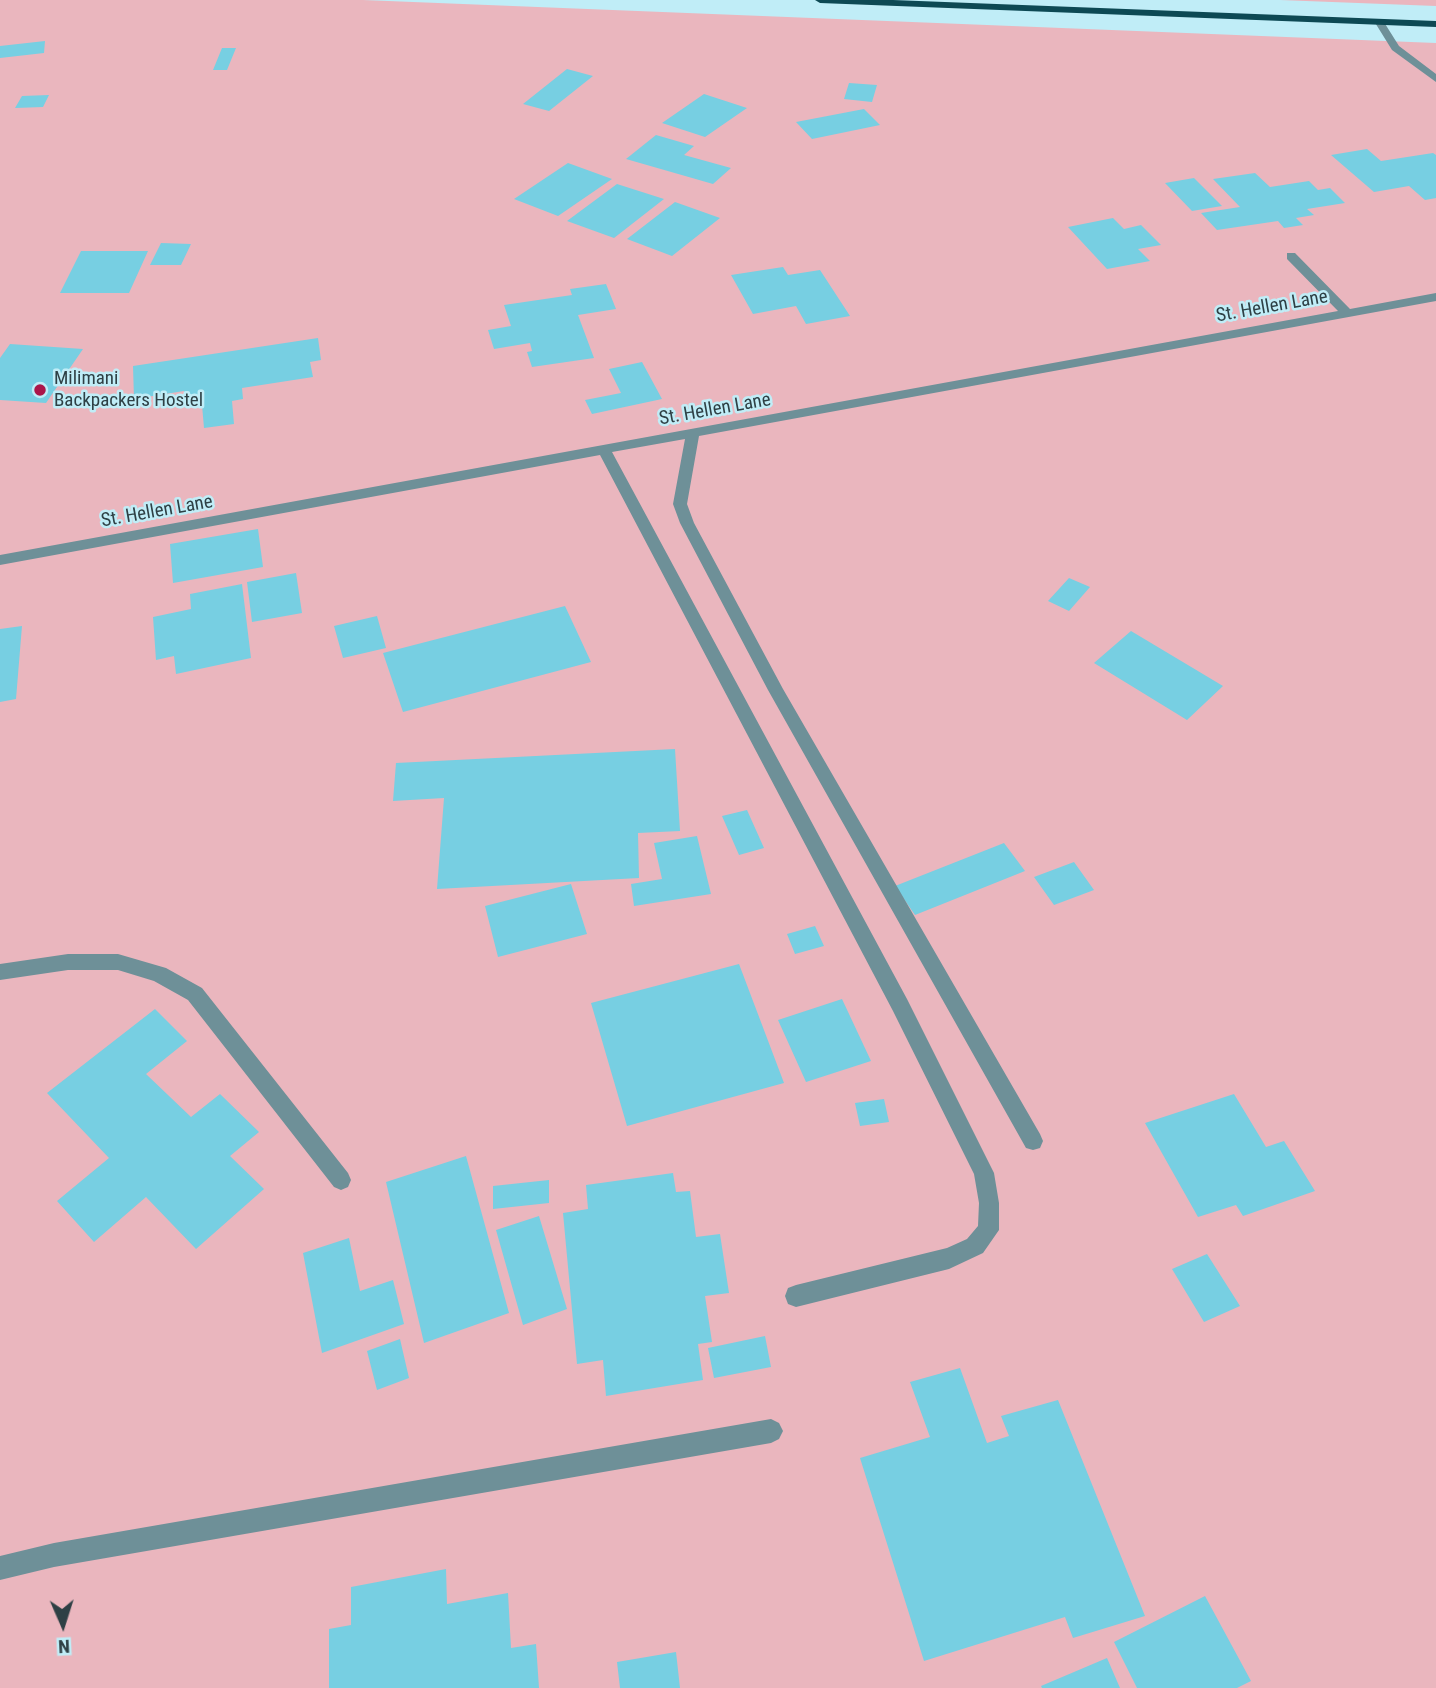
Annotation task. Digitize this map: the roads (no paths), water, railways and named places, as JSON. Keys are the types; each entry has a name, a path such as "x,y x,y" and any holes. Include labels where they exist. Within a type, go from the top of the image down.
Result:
{"main road":[{"path":"820,0 1436,24"}],"street":[{"path":"1379,21 1395,48 1436,79"},
{"path":"1291,256 1347,313"},
{"name":"St. Hellen Lane","path":"0,561 1436,297"},
{"path":"693,434 680,504 687,523 776,690 1033,1141"},
{"path":"604,450 900,1004 984,1173 989,1203 988,1230 975,1246 949,1258 796,1296"},
{"path":"0,972 68,962 118,962 159,974 195,994 341,1180"},
{"path":"0,1568 254,1520 771,1431"}],"place":[{"name":"Milimani Backpackers Hostel","path":"40,390"}]}
